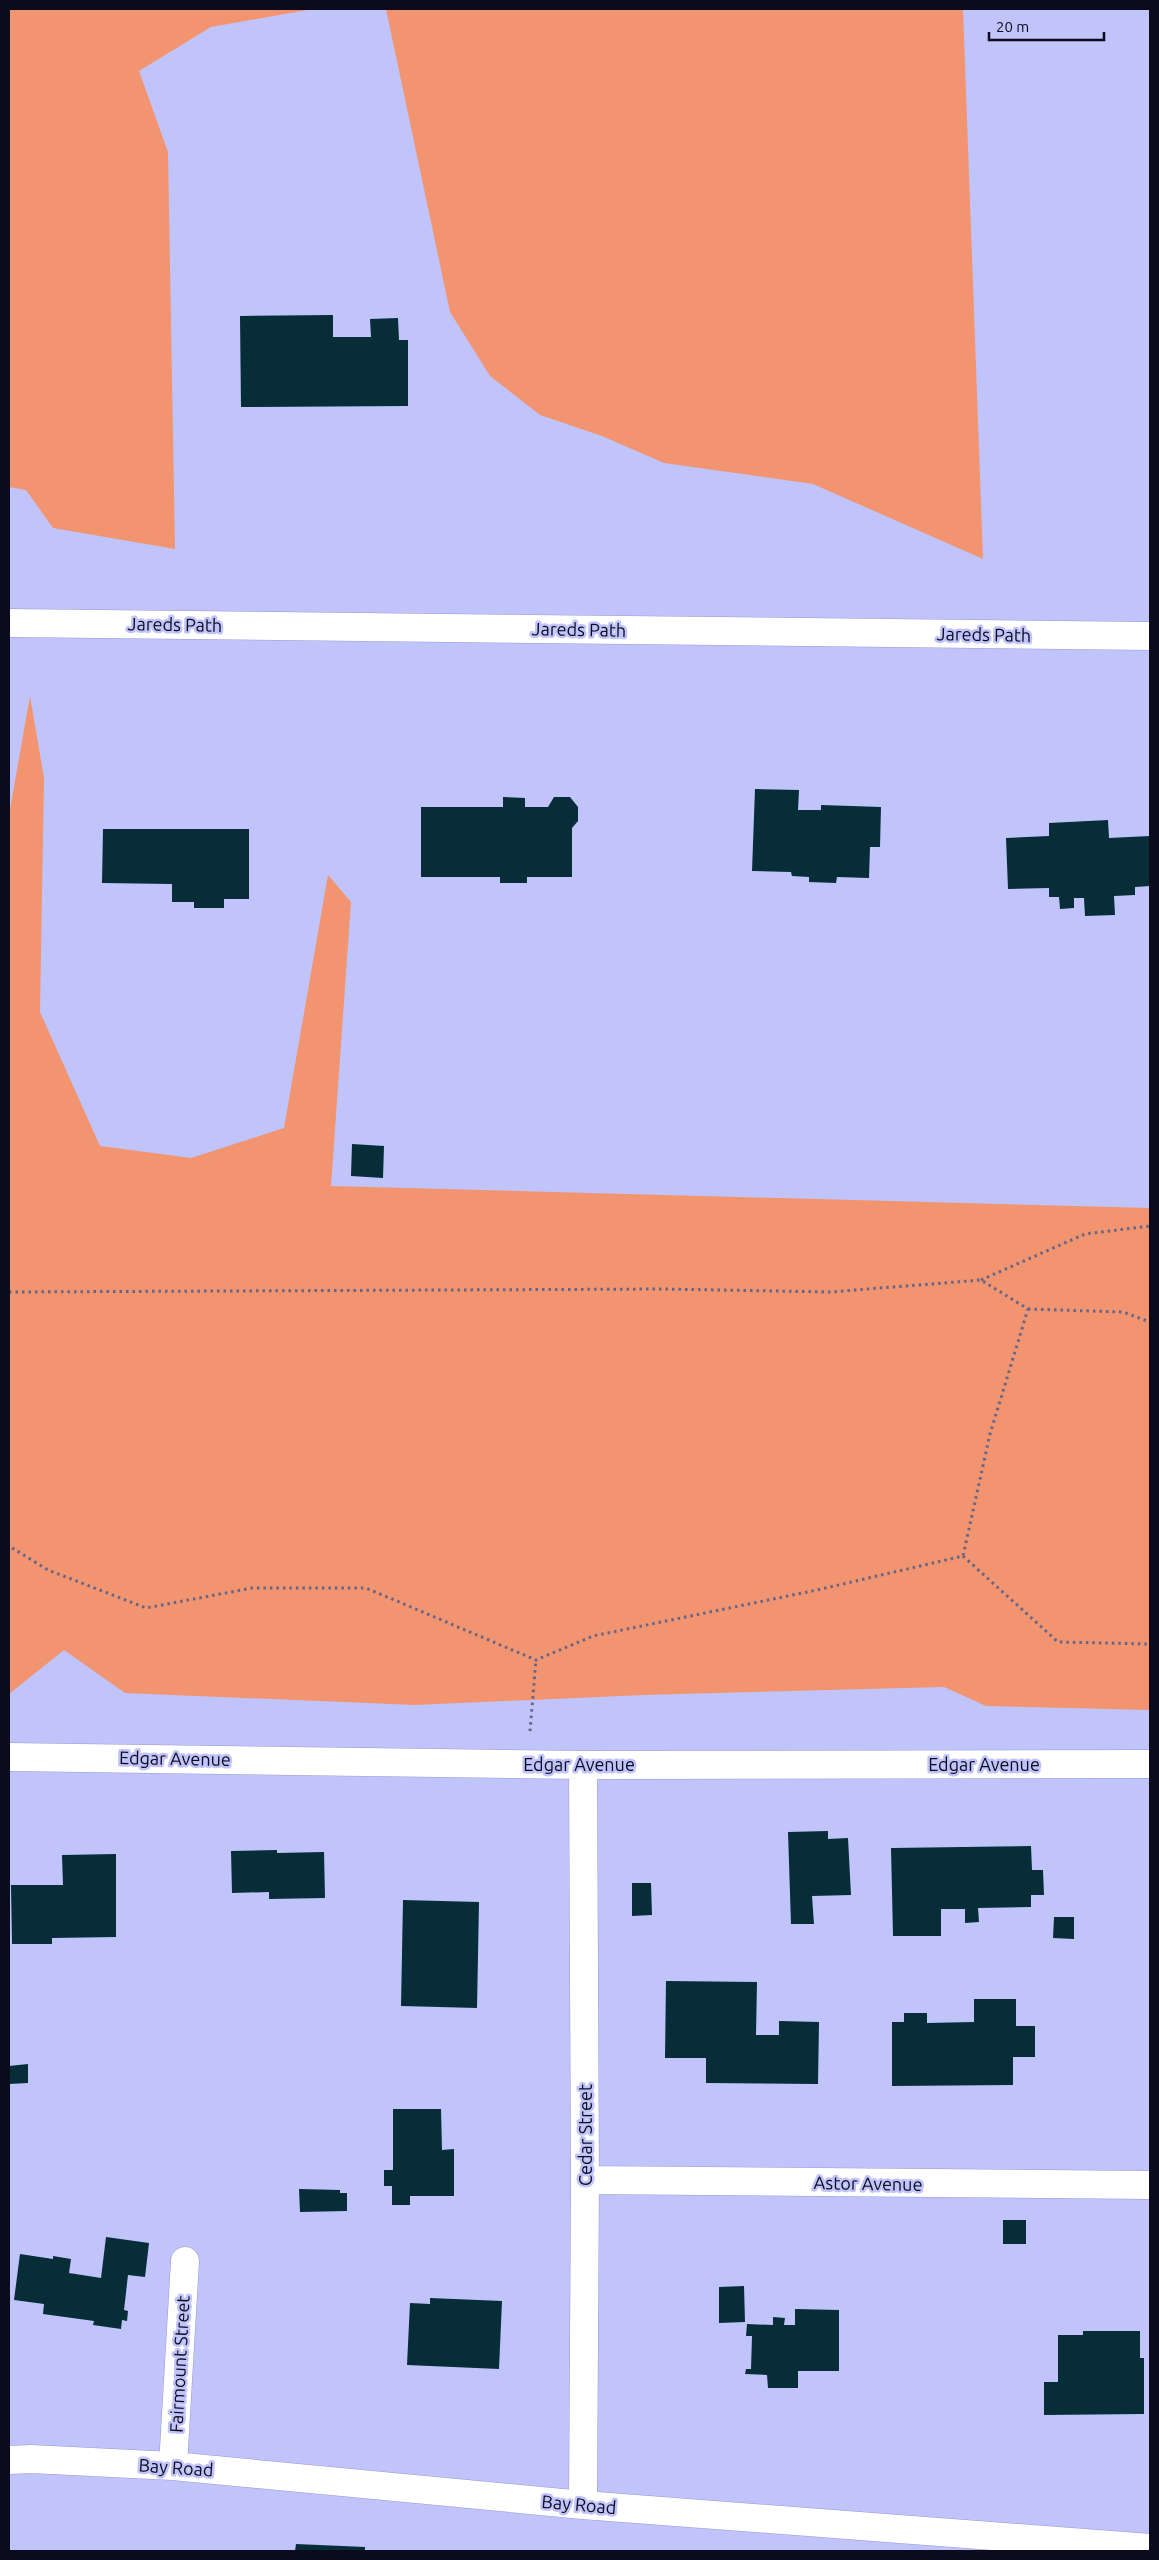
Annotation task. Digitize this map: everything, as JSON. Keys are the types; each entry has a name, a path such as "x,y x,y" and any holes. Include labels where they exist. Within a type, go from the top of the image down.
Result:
{"street":[{"name":"Jareds Path","path":"9,623 1150,636"},
{"name":"Edgar Avenue","path":"9,1757 583,1765 1150,1764"},
{"name":"Cedar Street","path":"583,1765 585,2180 583,2505"},
{"name":"Astor Avenue","path":"585,2180 1150,2185"},
{"name":"Fairmount Street","path":"173,2466 185,2261"},
{"name":"Bay Road","path":"9,2460 30,2458 173,2466 583,2505 1150,2548"}],"path":[{"path":"9,1292 664,1289 830,1292 981,1280 1085,1234 1150,1226"},
{"path":"981,1280 1028,1309 1123,1312 1150,1322"},
{"path":"963,1556 990,1434 1028,1309"},
{"path":"9,1546 48,1570 146,1608 252,1588 366,1588 536,1660 593,1636 817,1590 963,1556"},
{"path":"963,1556 1058,1642 1150,1644"},
{"path":"527,1764 536,1660"}],"shaded area":[{"path":"9,9 313,9 211,27 139,71 168,152 175,549 53,528 26,490 9,487"},
{"path":"386,9 963,9 983,559 813,484 664,463 602,436 540,415 490,376 450,312"},
{"path":"30,696 44,778 40,1012 100,1146 191,1158 284,1128 328,875 351,902 331,1186 1150,1208 1150,1710 986,1706 944,1687 643,1695 415,1705 125,1693 64,1650 9,1694 9,815"}],"building":[{"path":"333,315 333,337 371,337 370,319 398,318 399,340 408,340 408,406 241,407 240,316"},
{"path":"755,789 799,790 798,810 821,810 821,805 881,807 880,847 870,847 869,878 837,877 836,883 809,882 809,877 792,876 791,872 752,871"},
{"path":"503,797 525,798 525,807 548,807 554,797 570,797 578,807 578,821 572,828 572,877 527,877 527,883 500,883 500,877 421,877 421,807 503,807"},
{"path":"1108,820 1109,838 1150,836 1150,886 1135,887 1135,895 1114,896 1115,915 1085,916 1084,898 1074,898 1074,908 1060,909 1059,897 1049,897 1049,888 1008,889 1006,838 1049,836 1049,823"},
{"path":"103,829 249,829 249,899 224,899 224,908 194,908 194,902 172,902 172,884 102,883"},
{"path":"352,1144 384,1146 383,1178 351,1176"},
{"path":"828,1831 828,1839 848,1838 851,1895 812,1896 814,1924 791,1924 788,1832"},
{"path":"1031,1846 1032,1870 1043,1870 1044,1895 1031,1895 1031,1907 978,1908 979,1922 965,1923 965,1909 941,1909 941,1936 893,1936 891,1848"},
{"path":"277,1850 277,1853 324,1852 325,1898 269,1899 269,1892 232,1893 231,1851"},
{"path":"116,1854 116,1937 52,1938 52,1944 12,1944 11,1885 63,1885 62,1855"},
{"path":"632,1883 651,1883 652,1915 632,1916"},
{"path":"403,1900 479,1902 477,2008 401,2006"},
{"path":"1054,1917 1074,1917 1074,1939 1053,1938"},
{"path":"666,1981 757,1982 756,2035 779,2035 779,2021 819,2022 818,2084 706,2083 706,2058 665,2058"},
{"path":"974,1999 1016,1999 1016,2026 1035,2026 1035,2057 1013,2057 1013,2085 892,2086 892,2022 904,2022 904,2013 927,2013 927,2023 974,2022"},
{"path":"28,2064 28,2083 9,2084 9,2066"},
{"path":"393,2109 441,2109 442,2150 454,2149 454,2196 410,2196 410,2205 392,2205 392,2186 384,2186 384,2170 393,2170"},
{"path":"299,2189 340,2190 340,2193 347,2193 347,2211 300,2212"},
{"path":"1003,2220 1026,2220 1026,2244 1003,2244"},
{"path":"106,2237 149,2243 145,2277 128,2275 124,2310 128,2311 127,2321 122,2320 121,2329 93,2325 94,2321 43,2314 44,2304 14,2300 20,2254 53,2259 53,2256 71,2259 69,2273 101,2278"},
{"path":"744,2286 745,2322 719,2323 719,2287"},
{"path":"430,2298 502,2301 499,2369 407,2365 410,2303 430,2304"},
{"path":"795,2309 839,2310 839,2371 798,2371 798,2388 768,2388 767,2375 745,2374 746,2369 751,2369 752,2336 746,2336 747,2324 773,2325 773,2317 785,2318 784,2325 795,2325"},
{"path":"1083,2331 1140,2331 1140,2358 1144,2358 1144,2414 1044,2415 1044,2382 1058,2382 1058,2335 1083,2335"},
{"path":"296,2544 365,2547 365,2551 295,2551"}]}
